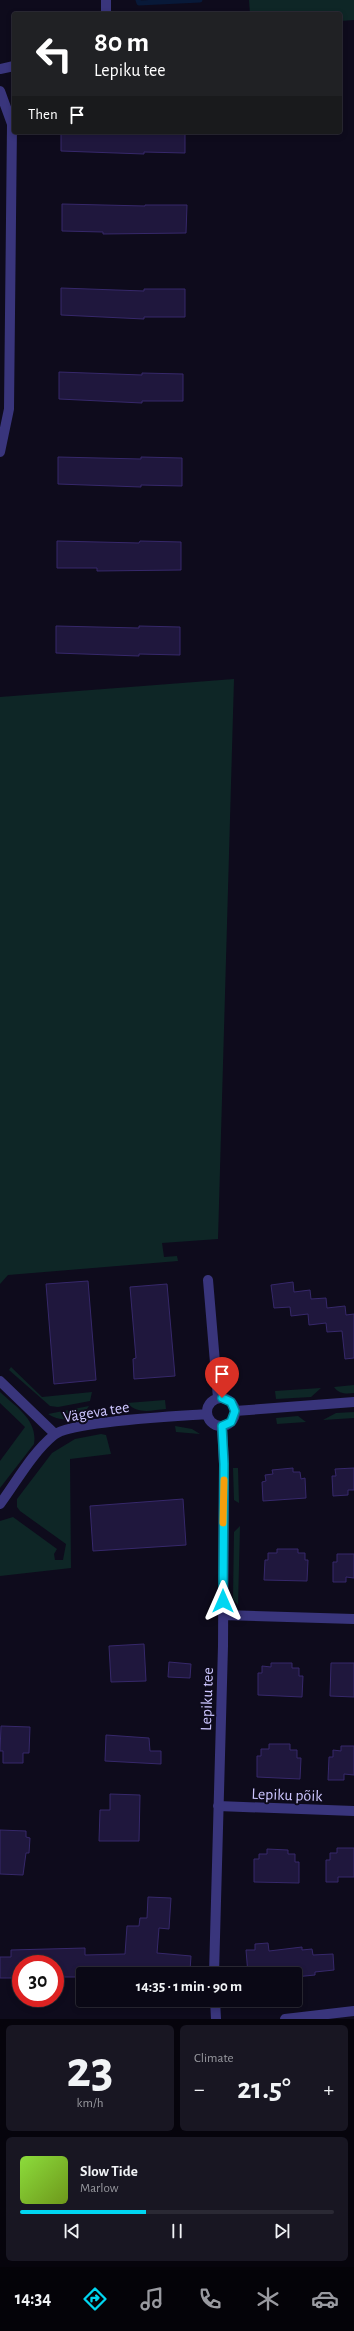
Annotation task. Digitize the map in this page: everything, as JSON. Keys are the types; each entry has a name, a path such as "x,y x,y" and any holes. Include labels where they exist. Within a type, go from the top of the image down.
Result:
{"street":[{"path":"106,0 106,12"},
{"path":"0,69 12,66"},
{"path":"0,91 12,124 9,401 0,452"},
{"path":"208,1280 218,1398"},
{"path":"0,1380 55,1434"},
{"path":"218,1398 231,1402 235,1411 231,1422 222,1426 214,1424 207,1414 209,1405 218,1398"},
{"path":"235,1411 354,1402"},
{"name":"Vägeva tee","path":"0,1504 35,1456 55,1434 67,1428 88,1424 207,1414"},
{"name":"Lepiku tee","path":"214,1967 223,1615 224,1464 222,1426"},
{"path":"223,1615 354,1619"},
{"name":"Lepiku põik","path":"218,1806 354,1811"},
{"path":"215,2007 216,2019"},
{"path":"285,2019 354,2010"}],"green space":[{"path":"249,0 354,0 354,20 342,21 342,12 250,12"},
{"path":"234,679 218,1239 162,1243 164,1257 177,1256 178,1261 8,1275 0,1284 0,697"},
{"path":"11,1367 42,1397 92,1392 90,1401 58,1407 50,1406 9,1370"},
{"path":"354,1385 354,1393 340,1392 334,1387"},
{"path":"321,1388 311,1397 276,1399 275,1391"},
{"path":"0,1392 19,1409 29,1421 33,1428 34,1444 0,1488 0,1461 25,1427 0,1403"},
{"path":"165,1400 166,1409 150,1411 136,1409 127,1403"},
{"path":"89,1406 81,1415 70,1419 59,1419 48,1414"},
{"path":"354,1412 354,1418 323,1420 336,1413"},
{"path":"298,1416 306,1422 277,1424 276,1418"},
{"path":"175,1426 192,1429 200,1434 176,1432"},
{"path":"101,1434 106,1435 111,1454 70,1459 71,1568 0,1576 0,1521 13,1517 57,1549 54,1554 55,1560 63,1560 66,1544 20,1511 17,1507 17,1499 52,1453 75,1439"},
{"path":"233,1468 238,1468 239,1503 234,1500"},
{"path":"240,1526 238,1605 233,1599 234,1532"}],"building":[{"path":"61,134 185,134 185,153 144,152 144,154 61,151"},
{"path":"62,204 145,206 187,205 186,233 103,234 103,232 62,231"},
{"path":"61,288 144,291 144,289 185,289 185,317 144,317 144,319 61,315"},
{"path":"59,372 142,375 142,373 183,374 183,401 142,401 142,403 59,399"},
{"path":"58,457 141,459 141,457 182,458 182,486 141,485 141,487 58,484"},
{"path":"57,541 139,543 140,541 181,542 181,570 97,571 97,568 57,568"},
{"path":"56,626 139,628 139,626 180,627 180,655 139,654 139,656 56,653"},
{"path":"88,1281 96,1380 54,1384 46,1284"},
{"path":"293,1282 294,1292 310,1290 311,1299 326,1298 327,1308 345,1306 346,1315 354,1314 354,1358 345,1359 342,1331 327,1332 326,1323 309,1325 308,1314 291,1316 290,1307 274,1308 271,1285"},
{"path":"167,1284 175,1376 134,1379 133,1359 136,1358 130,1287"},
{"path":"293,1468 293,1472 300,1472 301,1479 305,1478 306,1498 263,1501 262,1482 266,1481 265,1475 273,1474 272,1470"},
{"path":"354,1468 354,1490 348,1490 348,1495 333,1496 332,1476 336,1476 335,1469"},
{"path":"183,1499 186,1545 93,1551 90,1506"},
{"path":"277,1549 298,1549 298,1553 305,1553 305,1560 308,1560 307,1581 264,1580 265,1560 268,1560 268,1553 277,1553"},
{"path":"337,1554 354,1554 354,1578 346,1577 346,1582 333,1582 333,1562 337,1562"},
{"path":"144,1644 146,1681 111,1682 109,1646"},
{"path":"169,1662 191,1664 190,1678 168,1677"},
{"path":"271,1663 292,1663 292,1668 299,1668 299,1676 303,1676 302,1697 258,1695 258,1673 262,1673 262,1666 271,1667"},
{"path":"331,1663 354,1663 354,1697 330,1696"},
{"path":"1,1726 30,1727 29,1753 23,1753 23,1763 3,1763 3,1751 0,1751"},
{"path":"106,1735 149,1738 150,1751 161,1751 161,1764 105,1761"},
{"path":"269,1744 290,1744 290,1750 297,1750 297,1758 301,1758 300,1779 257,1777 257,1756 261,1756 261,1749 269,1749"},
{"path":"341,1746 354,1746 354,1775 344,1774 344,1780 328,1780 329,1757 333,1757 333,1750 341,1751"},
{"path":"110,1794 140,1795 139,1841 99,1841 100,1810 110,1810"},
{"path":"0,1830 26,1831 26,1837 30,1838 29,1853 26,1853 23,1875 0,1874"},
{"path":"337,1848 354,1848 354,1877 338,1877 338,1882 326,1882 326,1860 330,1860 330,1853 337,1853"},
{"path":"267,1849 288,1850 288,1854 295,1854 295,1862 299,1862 299,1883 254,1882 254,1859 259,1859 259,1854 267,1854"},
{"path":"148,1897 171,1898 169,1929 159,1928 157,1953 191,1956 190,1967 76,1967 76,1977 64,1977 64,1955 12,1955 12,1978 0,1978 0,1957 11,1957 11,1950 85,1948 85,1955 125,1954 127,1926 139,1926 140,1918 147,1918"},
{"path":"268,1943 269,1951 302,1947 302,1950 312,1949 313,1955 333,1954 334,1970 315,1972 315,1975 302,1976 302,1967 247,1967 246,1950 255,1950 255,1944"}],"waterway":[{"path":"138,0 139,3 200,0"}],"slow traffic":[{"path":"223,1523 224,1480"}],"route":[{"path":"222,1398 225,1398 231,1402 235,1411 234,1418 231,1422 222,1426 224,1464 223,1601"}]}
